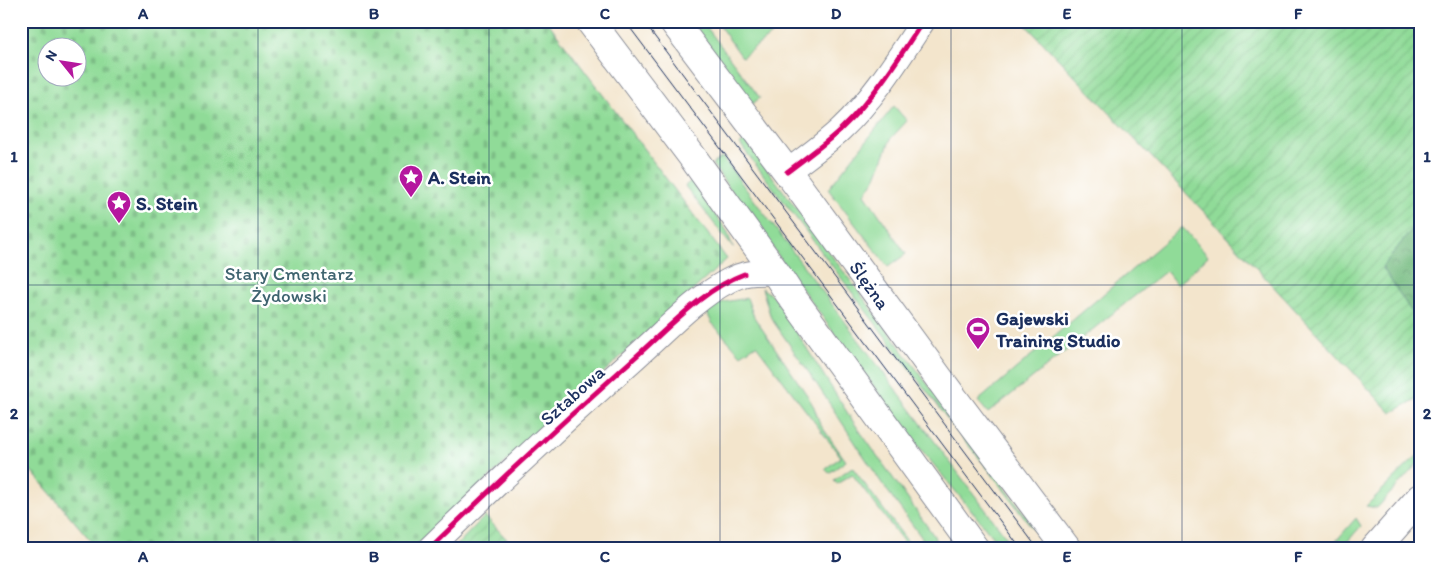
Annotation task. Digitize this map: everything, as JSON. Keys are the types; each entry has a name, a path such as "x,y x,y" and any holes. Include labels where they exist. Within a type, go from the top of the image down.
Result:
{"main road":[{"path":"590,21 691,155 776,273 788,293 975,549"},
{"name":"Ślężna","path":"673,21 1067,549"},
{"path":"1375,549 1420,498"}],"street":[{"path":"787,172 841,129 864,105 886,77 923,21"},
{"name":"Sztabowa","path":"429,549 580,406 682,315 724,283 748,272 776,273"}],"green space":[{"name":"Stary Cmentarz Żydowski","path":"21,21 547,21 727,259 414,549 98,549 21,459"},
{"path":"689,21 702,21 760,98 752,104"},
{"path":"716,21 761,21 771,35 742,57"},
{"path":"1022,21 1420,21 1420,219 1382,267 1420,325 1420,397 1391,413 1206,214"},
{"path":"894,106 907,121 891,138 876,177 865,194 906,254 888,267 828,189"},
{"path":"746,141 1051,549 1048,549 989,470 959,434 740,144"},
{"path":"722,157 1015,549 1003,549 915,442 712,164"},
{"path":"691,181 727,231 733,248 685,186"},
{"path":"1420,219 1420,325 1382,267"},
{"path":"1182,227 1208,256 1177,285 1166,271 988,413 978,401"},
{"path":"762,288 775,298 852,420 934,536 938,549 930,549 881,482 771,318"},
{"path":"747,298 754,317 807,395 820,424 846,461 829,473 825,469 841,457 756,345 741,355 712,323 707,313 709,309 718,304"},
{"path":"1420,453 1420,461 1377,508 1366,506"},
{"path":"852,467 913,549 909,549 852,474 837,484 834,480"},
{"path":"485,516 516,549 453,549 482,519"},
{"path":"1356,518 1361,526 1341,549 1329,549"}],"tram line":[{"path":"625,21 1021,549"},
{"path":"643,21 1038,549"}],"cycle path":[{"path":"787,172 828,140 853,117 885,78 923,21"},
{"path":"429,549 534,449 677,319 716,288 744,274"}],"place":[{"name":"A. Stein","path":"411,198"},
{"name":"S. Stein","path":"119,224"},
{"name":"Gajewski Training Studio","path":"978,350"}]}
